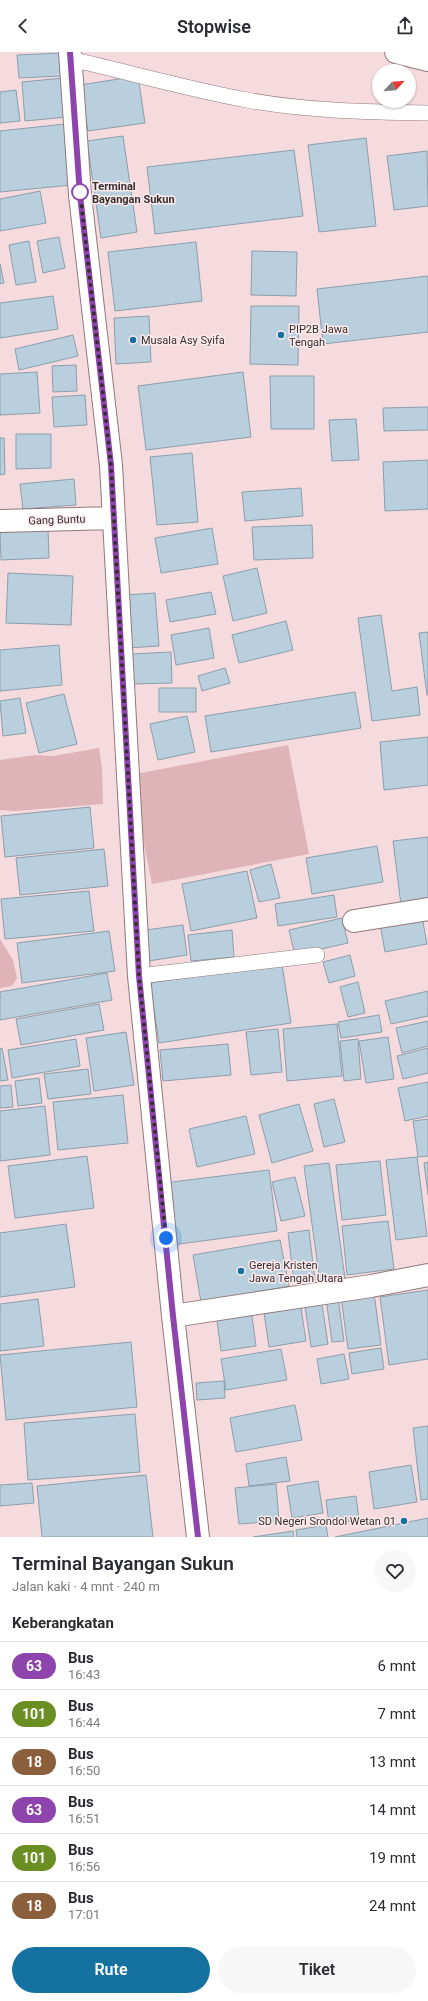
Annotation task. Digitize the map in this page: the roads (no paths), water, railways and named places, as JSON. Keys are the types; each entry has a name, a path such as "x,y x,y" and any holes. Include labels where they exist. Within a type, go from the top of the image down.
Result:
{"main road":[{"path":"396,52 428,60"},
{"path":"70,56 80,195 110,458 139,976 173,1316 198,1537"},
{"name":"Gang Buntu","path":"0,521 114,518"},
{"path":"354,921 428,909"},
{"path":"173,1316 371,1286 428,1275"}],"lane":[{"path":"70,56 164,82 248,100 342,111 428,113"},
{"path":"139,976 317,955"}],"place":[{"name":"Terminal Bayangan Sukun","path":"80,192"},
{"name":"PIP2B Jawa Tengah","path":"281,335"},
{"name":"Musala Asy Syifa","path":"133,340"},
{"name":"Gereja Kristen Jawa Tengah Utara","path":"241,1271"},
{"name":"SD Negeri Srondol Wetan 01","path":"404,1521"}]}
